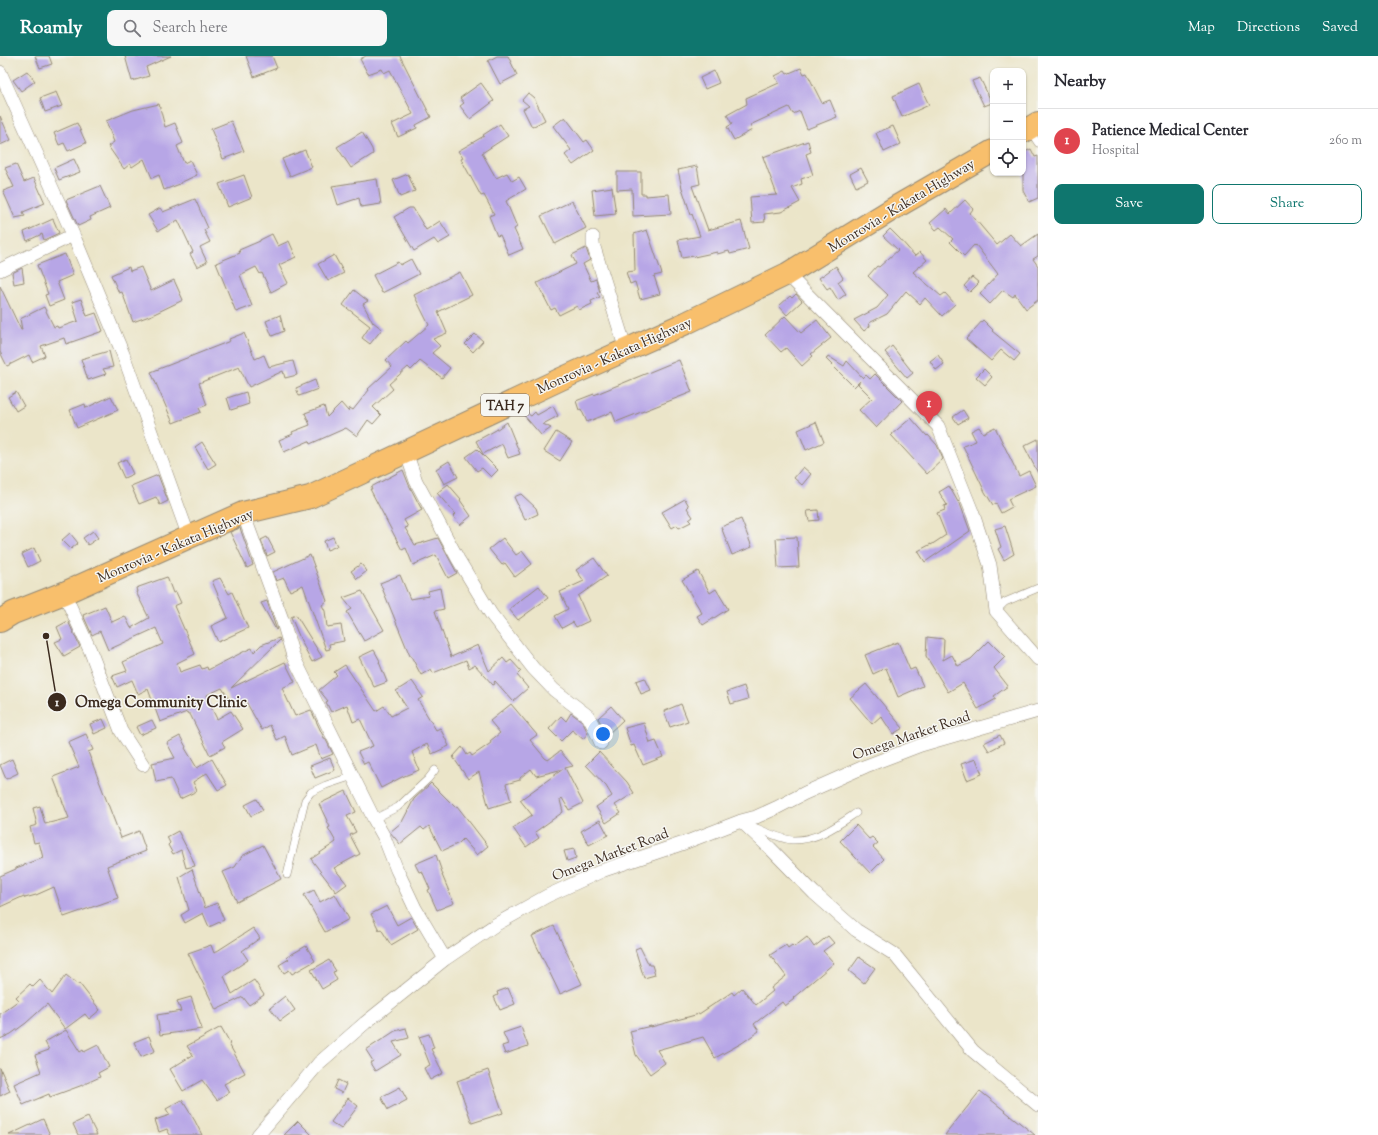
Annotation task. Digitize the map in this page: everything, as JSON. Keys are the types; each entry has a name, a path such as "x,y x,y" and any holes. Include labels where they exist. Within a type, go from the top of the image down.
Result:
{"highway":[{"name":"Monrovia - Kakata Highway","path":"0,621 13,613 64,593 243,513 310,497 561,379 686,323 787,274 896,207 990,153"}],"street":[{"path":"0,72 73,235 123,354 189,537"},
{"path":"0,270 73,235"},
{"path":"593,237 593,244 626,350"},
{"path":"787,274 938,426 973,514 990,565 996,611 1038,659"},
{"path":"406,452 416,481 458,559 491,614 533,668 549,685 588,716 601,743"},
{"path":"243,513 294,656 384,837 414,908 445,959"},
{"path":"64,593 90,650 121,731 143,765"},
{"name":"Omega Market Road","path":"258,1135 319,1062 365,1023 445,959 495,925 547,896 604,870 756,817 859,769 921,745 1038,711"},
{"path":"741,821 814,893 856,930 894,954 973,1051 1038,1105"}],"lane":[{"path":"996,611 1005,602 1038,588"},
{"path":"374,819 398,807 428,779 435,770"},
{"path":"288,875 304,800 311,792 353,776"},
{"path":"741,821 781,838 794,840 814,837 834,827 856,813"}],"building":[{"path":"35,56 49,56 52,64 40,68"},
{"path":"125,56 171,56 146,67 149,76 132,81"},
{"path":"246,56 272,56 277,68 254,77"},
{"path":"366,56 400,56 431,117 416,125 417,128 398,137 392,124 413,114 390,70 384,73 382,69 368,74 360,59"},
{"path":"497,56 508,56 517,75 500,84 488,61"},
{"path":"801,68 804,74 807,73 822,103 830,100 837,117 807,129 800,111 793,114 789,107 750,125 752,130 734,140 727,127 732,124 727,115 747,104 746,98 779,83 775,76 785,71 787,74"},
{"path":"27,71 35,81 21,91 13,80"},
{"path":"714,71 719,83 705,89 700,78"},
{"path":"980,78 990,99 990,104 984,106 972,81"},
{"path":"481,83 494,101 470,119 460,106 464,103 460,98"},
{"path":"919,84 929,105 902,117 893,96"},
{"path":"56,92 62,106 45,112 40,98"},
{"path":"528,93 534,98 545,120 532,127 523,109 529,106 522,100"},
{"path":"159,104 165,127 175,123 183,143 177,146 184,163 190,160 197,175 164,190 159,175 152,178 144,159 132,167 130,164 124,169 108,146 114,142 106,121 133,110"},
{"path":"0,116 11,140 0,145"},
{"path":"565,117 584,142 587,140 594,150 573,165 565,155 571,150 553,126"},
{"path":"231,121 244,151 223,159 211,129"},
{"path":"77,123 86,143 68,151 64,143 59,145 54,133"},
{"path":"500,124 508,136 482,153 496,178 507,173 512,181 519,177 526,189 506,201 517,227 514,229 523,249 509,255 500,235 497,236 489,216 494,214 484,195 481,196 461,159 463,158 458,151 484,136 483,135"},
{"path":"893,126 901,144 884,152 876,133"},
{"path":"362,132 372,149 373,154 351,168 337,147"},
{"path":"808,141 811,152 806,154 813,175 801,179 802,184 792,188 800,202 781,212 764,214 765,222 752,223 750,197 777,195 763,157"},
{"path":"1031,149 1035,157 1038,156 1038,198 1029,202 1023,191 1023,176 1026,176 1026,152"},
{"path":"305,150 312,167 290,176 282,159"},
{"path":"74,159 80,172 59,180 54,168"},
{"path":"16,164 24,182 34,178 45,203 23,212 25,216 15,218 3,191 14,187 5,168"},
{"path":"697,166 700,184 692,186 708,230 741,221 749,249 730,254 729,251 717,254 717,252 682,258 678,240 700,236 682,188 678,170"},
{"path":"861,168 868,181 856,187 850,174"},
{"path":"617,172 641,172 641,194 646,194 646,196 669,194 671,214 633,216 632,189 617,190"},
{"path":"408,174 415,191 400,197 393,180"},
{"path":"244,175 252,197 228,207 219,184"},
{"path":"377,179 381,204 361,207 359,198 338,205 332,186"},
{"path":"100,186 110,208 90,217 91,220 78,226 66,200"},
{"path":"612,187 616,214 595,216 592,190"},
{"path":"195,199 208,228 204,230 210,242 200,247 207,262 197,267 190,254 193,252 178,220 158,231 148,215 160,208 163,212"},
{"path":"965,200 973,209 970,213 997,245 1010,234 1021,246 1038,234 1038,256 1033,259 1038,266 1038,300 1026,309 1015,294 1013,297 1003,290 990,304 980,294 998,274 976,245 974,245 964,256 950,242 953,239 940,227 936,230 930,223 946,209 950,214"},
{"path":"572,201 586,228 555,244 541,216"},
{"path":"409,208 413,208 426,230 440,221 450,237 438,244 434,239 414,251 394,217"},
{"path":"53,219 59,233 44,240 42,234 27,241 24,232"},
{"path":"890,229 915,256 920,252 927,260 913,272 941,296 945,293 955,304 942,316 925,298 920,304 906,291 887,314 869,323 870,326 864,331 854,320 877,308 888,295 868,276 877,266 879,267 898,250 883,236"},
{"path":"647,230 662,274 654,276 660,294 640,299 635,282 630,284 626,272 635,271 634,234"},
{"path":"272,234 278,246 289,241 296,257 279,265 288,283 271,292 262,273 260,274 256,267 240,275 252,306 236,312 216,263 240,253 239,250"},
{"path":"586,248 590,260 583,264 591,281 596,279 600,292 597,293 600,297 591,301 592,304 579,310 577,306 559,315 555,308 551,310 537,283 576,264 572,255"},
{"path":"65,254 73,275 57,282 64,300 49,306 45,295 48,294 37,265"},
{"path":"334,255 344,273 328,281 318,264"},
{"path":"411,259 419,274 382,293 373,275 398,262 400,265"},
{"path":"836,266 843,278 838,282 846,294 838,300 830,287 827,289 819,278"},
{"path":"129,267 130,271 141,267 151,291 174,280 183,300 152,315 133,322 122,292 119,293 111,275"},
{"path":"22,268 24,282 14,284 12,273"},
{"path":"460,272 472,295 438,312 447,333 433,339 440,346 432,353 450,368 442,378 420,361 411,370 408,367 389,384 393,389 373,407 381,415 373,424 368,420 357,436 346,428 310,444 309,441 284,452 279,440 293,434 292,432 310,425 305,413 324,406 327,417 341,403 348,411 350,408 353,410 369,390 368,389 392,367 386,360 406,341 408,343 429,325 414,295"},
{"path":"972,277 979,283 970,292 964,286"},
{"path":"0,286 21,330 20,319 44,307 54,327 57,326 58,328 78,321 72,302 81,299 87,316 96,313 103,331 66,344 64,338 41,346 45,356 32,362 29,355 7,366 0,352"},
{"path":"354,290 368,301 363,304 373,323 382,329 370,344 362,338 370,326 343,305"},
{"path":"796,294 802,301 787,315 779,306 790,296 792,298"},
{"path":"280,315 284,331 272,336 266,321"},
{"path":"785,316 801,333 817,320 831,338 811,354 813,356 802,366 786,348 781,352 765,335"},
{"path":"983,320 993,330 992,331 1020,354 1014,361 1001,350 991,361 966,339"},
{"path":"244,333 255,359 264,355 269,367 293,361 297,375 285,378 283,371 249,387 239,367 199,383 207,405 199,408 201,412 173,423 151,372 230,341 229,339"},
{"path":"475,334 483,341 473,352 465,344"},
{"path":"892,346 913,373 907,378 885,352"},
{"path":"109,351 113,367 103,369 106,374 88,380 81,359"},
{"path":"938,355 944,364 936,370 930,361"},
{"path":"828,356 844,366 847,361 863,378 866,375 870,379 875,374 902,401 876,428 859,410 872,398 858,384 860,381 854,387 826,359"},
{"path":"679,360 692,392 616,422 612,412 587,422 581,409 579,410 576,401"},
{"path":"984,369 992,377 985,385 976,377"},
{"path":"315,380 318,389 299,396 296,388"},
{"path":"16,392 24,406 16,411 8,397"},
{"path":"246,392 249,404 231,410 227,398"},
{"path":"111,396 118,410 77,428 70,410 85,404 86,408"},
{"path":"553,406 558,416 543,424 551,428 541,435 522,413 524,411 531,416 535,412 537,415"},
{"path":"963,410 968,418 958,424 953,417"},
{"path":"911,418 937,445 943,459 927,474 891,435"},
{"path":"507,422 520,454 508,458 502,444 483,454 476,441"},
{"path":"816,422 824,442 806,450 798,430"},
{"path":"979,427 983,433 995,427 1019,476 1029,471 1036,486 1008,499 1012,507 1001,513 996,503 993,505 985,492 963,446 976,441 971,431"},
{"path":"556,432 572,442 560,461 544,451"},
{"path":"1038,439 1038,473 1024,446"},
{"path":"202,442 216,464 208,469 195,447"},
{"path":"477,449 498,470 491,477 482,468 477,471 466,457"},
{"path":"126,459 133,474 124,478 117,463"},
{"path":"449,461 458,477 444,484 436,469"},
{"path":"803,467 811,474 802,485 794,478"},
{"path":"403,470 422,510 404,520 408,527 405,528 415,545 438,538 457,573 448,578 436,555 413,565 406,548 402,550 370,489 372,489 371,487"},
{"path":"158,475 168,501 160,505 156,497 139,504 131,486"},
{"path":"448,484 461,499 460,500 471,516 460,525 453,516 455,514 437,493"},
{"path":"949,486 958,502 959,501 970,531 925,562 918,551 931,545 946,535 937,513 945,510 944,506 947,505 939,492"},
{"path":"521,494 536,508 538,514 525,520 514,497"},
{"path":"685,499 689,506 687,508 693,517 689,520 691,522 679,528 677,525 672,528 662,512"},
{"path":"818,510 819,520 809,521 807,511"},
{"path":"741,519 752,547 732,555 721,527"},
{"path":"1005,526 1014,554 1004,560 998,549 1001,547 995,529"},
{"path":"240,528 253,565 247,568 230,532"},
{"path":"93,531 98,538 88,545 83,538"},
{"path":"70,533 78,543 71,549 62,540"},
{"path":"267,537 275,552 267,556 261,540"},
{"path":"333,537 337,546 327,550 324,541"},
{"path":"797,537 799,567 778,568 776,538"},
{"path":"503,538 516,555 522,551 532,564 515,577 505,563 502,565 489,549"},
{"path":"34,548 40,561 28,567 22,554"},
{"path":"310,555 327,601 322,605 325,611 327,627 341,625 344,641 329,644 330,649 326,650 303,585 290,591 284,578 276,581 273,572"},
{"path":"594,558 607,576 578,596 589,621 576,627 573,622 562,628 555,616 568,609 560,592 584,581 576,570"},
{"path":"361,564 367,571 357,579 351,571"},
{"path":"698,571 710,593 716,589 728,609 703,625 697,616 702,613 682,580"},
{"path":"400,575 410,599 429,596 428,591 440,588 444,609 435,611 451,657 478,645 489,671 503,658 507,663 511,660 521,671 517,675 528,688 513,701 495,681 495,684 493,685 475,665 469,668 466,660 433,673 431,669 421,675 410,656 380,583"},
{"path":"167,577 173,593 176,592 181,603 174,606 195,654 177,663 180,672 200,665 202,669 207,667 208,670 252,648 254,652 261,645 279,638 280,640 231,688 285,662 295,682 282,688 295,716 311,710 333,754 321,759 316,745 292,755 285,736 277,740 270,725 262,730 245,700 234,707 222,688 207,695 209,703 217,719 231,711 243,729 222,742 225,747 210,755 190,714 187,712 160,722 148,689 138,694 132,680 117,687 112,676 127,671 123,662 163,644 156,628 108,650 100,631 92,635 83,615 105,606 112,622 125,616 131,628 149,618 136,592 136,588"},
{"path":"220,578 229,594 232,592 248,628 218,642 211,626 228,618 212,581"},
{"path":"539,586 548,598 518,620 509,609"},
{"path":"362,591 384,630 364,641 347,612 352,609 343,598"},
{"path":"267,601 277,629 276,630 261,603"},
{"path":"296,615 322,657 312,662 291,617"},
{"path":"68,621 80,647 64,656 55,642 62,639 57,627"},
{"path":"927,637 944,639 943,660 952,655 958,666 971,659 989,641 1005,657 994,668 1008,686 994,696 996,699 978,709 963,683 948,692 926,656"},
{"path":"898,642 910,670 915,668 923,686 898,697 886,668 873,674 865,655"},
{"path":"374,650 380,661 379,662 387,682 374,687 359,657"},
{"path":"345,665 376,711 384,706 391,716 407,708 396,691 412,681 423,697 418,700 436,730 440,728 449,746 432,754 427,744 412,752 419,770 381,788 368,762 364,764 358,752 373,746 360,719 353,722 347,705 331,712 326,702 328,701 319,690 337,675 334,672"},
{"path":"645,678 651,690 641,694 636,681"},
{"path":"866,684 903,728 893,734 881,716 872,724 850,698"},
{"path":"744,686 748,699 731,704 727,692"},
{"path":"511,704 537,735 530,740 545,758 548,760 560,751 573,766 565,768 583,803 569,810 562,798 560,800 563,812 535,832 539,838 526,847 513,828 532,815 520,800 563,769 536,776 531,769 520,778 520,780 506,784 511,801 489,808 479,772 468,779 453,757 462,747 467,755 470,753 472,756 491,743 490,741 500,733 490,721"},
{"path":"681,704 688,721 670,727 664,711"},
{"path":"611,706 623,720 608,734 598,718"},
{"path":"571,713 582,721 588,733 583,739 572,730 561,741 549,729 561,716 566,721"},
{"path":"103,719 107,728 94,734 90,724"},
{"path":"152,720 156,728 140,735 136,727"},
{"path":"644,723 650,743 656,741 663,757 643,765 634,745 631,746 625,728"},
{"path":"86,734 93,750 88,752 121,838 139,831 146,851 107,866 118,898 64,917 54,887 36,895 25,898 24,896 0,907 0,876 16,868 43,858 39,842 34,843 30,827 37,825 33,808 40,806 45,824 69,818 53,777 79,767 68,742"},
{"path":"1000,735 1004,743 989,751 984,743"},
{"path":"180,736 186,747 185,748 197,768 212,759 227,785 218,790 207,773 193,782 197,791 180,799 171,779 156,782 152,763 175,758 167,743"},
{"path":"599,752 627,782 634,793 615,805 621,813 606,823 596,807 612,796 606,786 586,765"},
{"path":"330,758 335,770 315,778 310,766"},
{"path":"12,759 18,773 6,779 0,765"},
{"path":"976,759 982,774 967,780 961,764"},
{"path":"431,783 455,807 457,806 488,846 477,855 463,839 459,843 442,851 429,826 424,830 421,827 400,844 390,832 402,822 414,799"},
{"path":"346,791 356,812 347,816 356,832 350,835 360,854 334,868 347,884 336,892 311,859 336,842 328,828 330,827 319,804"},
{"path":"257,799 263,810 251,816 245,805"},
{"path":"600,820 608,835 589,845 581,831"},
{"path":"856,825 869,839 872,837 878,843 873,847 884,859 870,873 840,841"},
{"path":"178,831 195,866 186,868 181,850 173,854 168,845 170,843 167,837"},
{"path":"263,845 281,879 237,902 223,872 235,867 242,856"},
{"path":"574,849 576,858 567,861 564,851"},
{"path":"436,855 442,875 454,903 437,910 428,890 430,889 422,871 419,872 415,864"},
{"path":"192,869 205,908 217,903 224,920 209,927 203,913 185,923 181,915 189,910 179,877"},
{"path":"314,890 320,902 335,894 349,919 325,932 304,895"},
{"path":"387,906 397,925 411,917 418,929 391,945 381,929 379,930 371,914"},
{"path":"554,926 582,984 560,994 532,936"},
{"path":"253,928 260,938 242,951 248,960 224,976 232,994 254,980 264,995 249,1005 243,997 216,1010 188,953 211,945 214,953"},
{"path":"828,936 834,943 823,951 834,963 785,1006 782,1002 754,1024 759,1031 742,1043 715,1058 703,1037 657,1050 665,1063 650,1074 636,1055 630,1031 699,1014 732,992 734,995 742,988 756,1005 773,991 771,988 786,976 770,955 786,945 788,948 792,945 794,947 807,937 814,947"},
{"path":"306,946 315,961 292,974 289,970 284,973 279,965 289,959 287,957"},
{"path":"640,947 649,965 652,965 655,975 644,978 635,949"},
{"path":"859,957 875,968 864,983 849,971"},
{"path":"329,960 336,971 333,972 337,980 322,989 311,970"},
{"path":"66,975 77,984 79,983 100,1010 89,1019 85,1014 65,1029 47,1004 26,1023 11,1034 0,1039 0,1014 19,1000 16,997 30,984 33,987 40,980 52,994"},
{"path":"508,988 515,1004 500,1010 494,997 498,995 497,992"},
{"path":"285,996 295,1010 280,1021 270,1008"},
{"path":"191,997 202,1029 160,1035 157,1015 181,1011 177,1001"},
{"path":"221,1027 245,1073 224,1084 229,1092 217,1100 202,1080 183,1091 170,1069 193,1055 187,1046"},
{"path":"521,1027 528,1046 505,1054 502,1046 508,1044 503,1033"},
{"path":"406,1028 409,1038 393,1042 401,1055 375,1071 370,1063 373,1061 366,1050 395,1031"},
{"path":"66,1030 80,1052 83,1050 84,1052 98,1045 109,1067 98,1073 100,1077 80,1086 50,1097 49,1094 23,1105 14,1084 41,1072 35,1055 49,1050 45,1042"},
{"path":"429,1034 434,1048 431,1049 443,1073 430,1080 424,1068 430,1065 419,1037"},
{"path":"149,1036 155,1051 141,1057 134,1042"},
{"path":"0,1068 10,1091 0,1096"},
{"path":"488,1070 503,1113 472,1123 457,1081"},
{"path":"338,1080 346,1084 342,1093 334,1089"},
{"path":"400,1087 407,1100 388,1110 381,1097"},
{"path":"980,1091 1035,1135 945,1135"},
{"path":"348,1098 358,1106 341,1129 331,1122"},
{"path":"182,1100 202,1135 170,1135 167,1129 159,1132 155,1120 170,1115 166,1109"},
{"path":"88,1117 97,1135 78,1135 73,1124"},
{"path":"43,1119 50,1135 9,1135"},
{"path":"298,1121 312,1135 284,1135"}],"place":[{"name":"Patience Medical Center","path":"929,424"},
{"name":"Omega Community Clinic","path":"46,636"}]}
